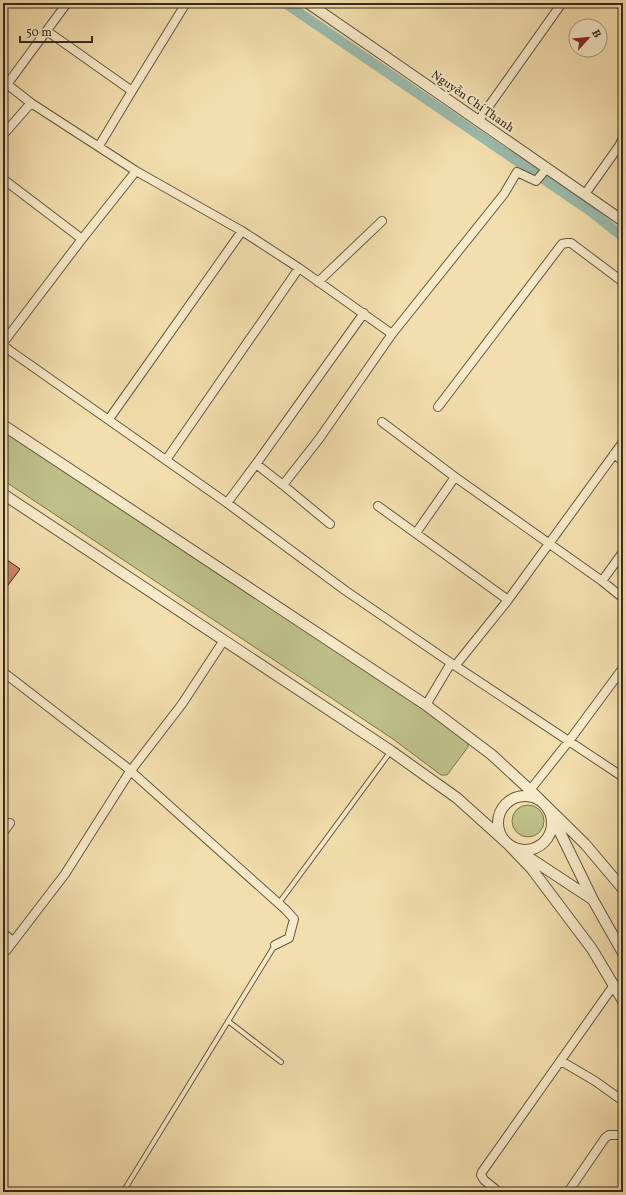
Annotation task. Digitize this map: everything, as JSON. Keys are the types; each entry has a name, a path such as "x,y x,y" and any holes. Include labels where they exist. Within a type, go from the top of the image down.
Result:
{"street":[{"path":"67,3 4,85 136,171 242,231 299,268 392,334"},
{"path":"99,146 186,3"},
{"name":"Nguyễn Chí Thanh","path":"308,3 479,120 543,173 585,194 623,221"},
{"path":"479,120 562,3"},
{"path":"47,31 132,91"},
{"path":"3,135 31,103"},
{"path":"585,194 623,138"},
{"path":"136,171 82,238 3,344 9,350 227,503 346,591 623,777"},
{"path":"283,484 319,439 392,334 504,194 517,172 536,181 543,173"},
{"path":"3,179 82,238"},
{"path":"318,282 382,221"},
{"path":"109,419 242,231"},
{"path":"438,407 562,244 571,243 623,282"},
{"path":"166,460 299,268"},
{"path":"227,503 364,313"},
{"path":"382,422 455,477 550,542 602,580 623,598"},
{"path":"3,424 426,705 492,755 530,790 585,844 623,889"},
{"path":"426,705 453,664 508,600 623,442"},
{"path":"614,454 623,461"},
{"path":"256,464 283,484 330,524"},
{"path":"416,533 455,477"},
{"path":"3,494 391,751 457,798 512,846 593,900"},
{"path":"378,506 508,600"},
{"path":"602,580 623,552"},
{"path":"6,951 65,874 130,771 182,704 224,640"},
{"path":"530,790 569,741 623,668"},
{"path":"3,672 130,771 279,903 294,919 289,938 275,945"},
{"path":"623,952 593,900 548,808 538,799 530,796 513,798 501,811 498,820 500,833 531,868 562,908 592,949 623,1001"},
{"path":"512,846 525,850 534,849 542,845 552,830 552,821 548,808"},
{"path":"3,833 10,823"},
{"path":"3,933 13,941"},
{"path":"499,1192 484,1180 482,1172 614,986"},
{"path":"561,1061 623,1101"},
{"path":"568,1192 605,1138 609,1135 623,1135"}],"lane":[{"path":"279,903 391,751"},
{"path":"123,1192 275,945"},
{"path":"228,1021 281,1062"}],"green space":[{"path":"3,429 419,705 468,742 468,747 447,775 441,775 393,739 3,480"},
{"path":"528,805 534,806 541,812 544,821 543,827 537,834 528,837 522,836 515,830 512,821 513,815 519,808"}],"building":[{"path":"3,557 20,569 3,592"}],"waterway":[{"path":"285,3 589,210 623,237"}]}
